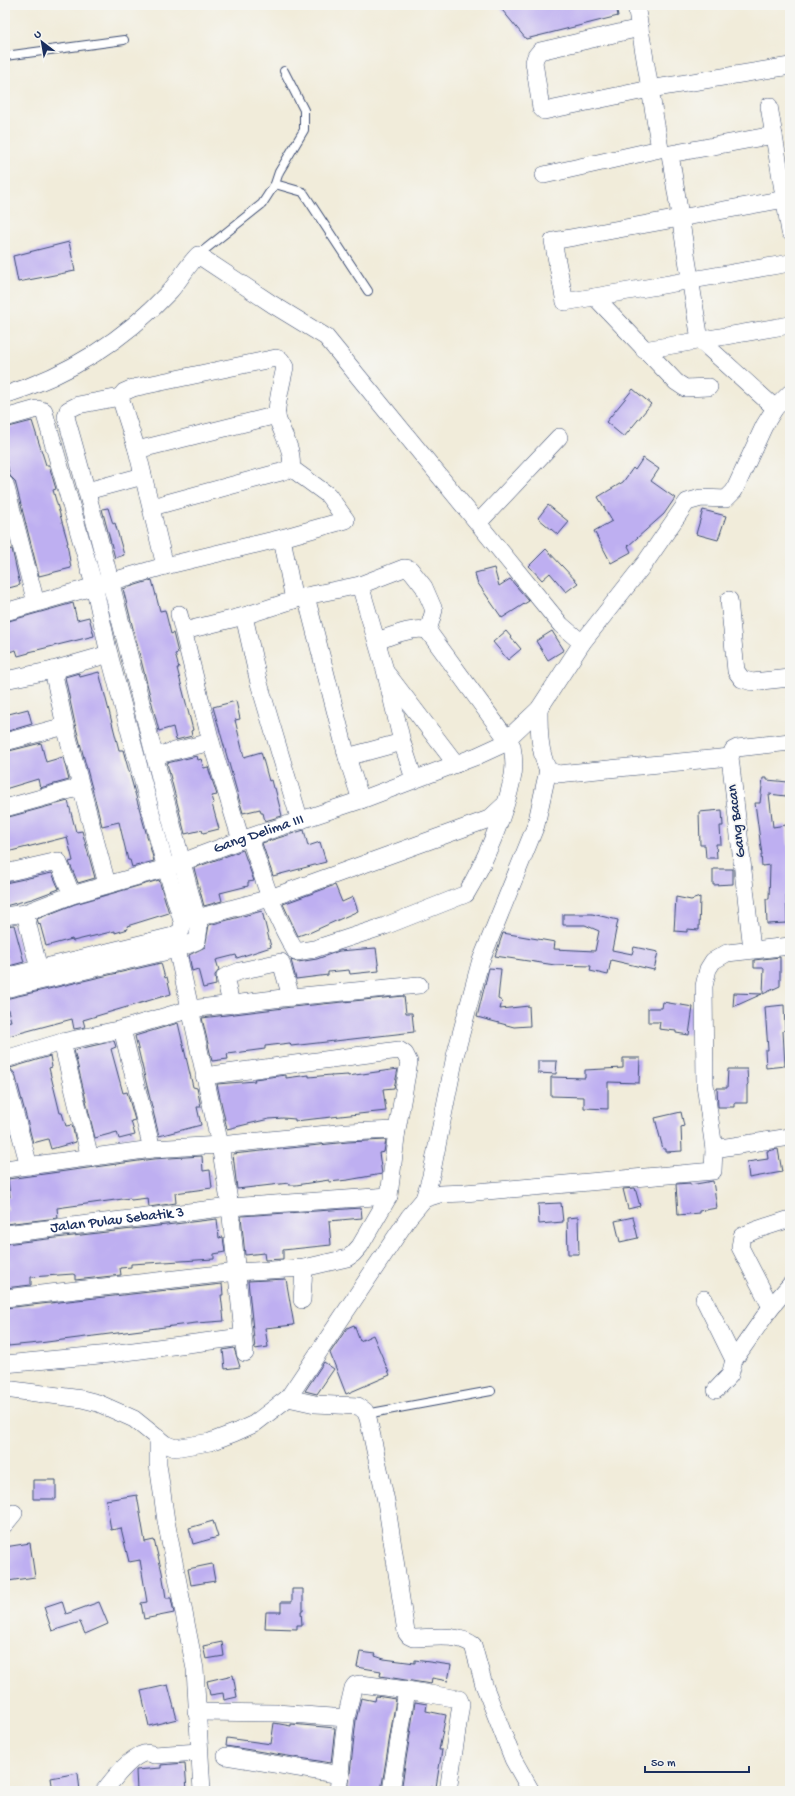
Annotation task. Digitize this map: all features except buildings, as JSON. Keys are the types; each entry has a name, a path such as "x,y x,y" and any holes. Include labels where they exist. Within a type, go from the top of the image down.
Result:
{"street":[{"path":"544,176 660,149 636,5"},
{"path":"640,28 540,51 534,62 541,108 544,111 650,89 790,66"},
{"path":"768,106 790,232"},
{"path":"774,136 670,154 700,340 775,408"},
{"path":"785,199 553,241 565,302 790,263"},
{"path":"5,395 50,379 98,352 141,318 170,291 198,255 272,304 326,337 479,522 561,625 582,643"},
{"path":"595,297 676,382 685,388 709,387"},
{"path":"644,350 790,325"},
{"path":"5,989 177,950 196,941 199,928 197,918 173,864 109,654 102,583 87,491 66,417 68,410 78,404 120,397 124,392 133,388 276,358 281,360 285,367 277,415 290,450 292,459 291,468"},
{"name":"Gang Delima III","path":"5,916 25,914 72,895 173,864 361,800 456,764 501,745 539,709 582,643 645,563 687,502 701,498 726,499 734,491 764,426 775,408 790,393"},
{"path":"120,397 137,450 152,507 165,566"},
{"path":"5,418 38,409 44,411 102,583 154,756 183,924 182,931 173,936 5,977"},
{"path":"137,450 277,415"},
{"path":"479,522 559,437"},
{"path":"152,507 291,468"},
{"path":"5,612 165,566 282,538 346,520 328,495 291,468"},
{"path":"87,491 143,476"},
{"path":"5,484 12,543 36,603"},
{"path":"282,538 361,800"},
{"path":"184,631 244,616 300,598 360,584 398,569 410,569 424,587 434,610 428,631"},
{"path":"360,584 385,670 402,742 414,779"},
{"path":"729,600 736,671 742,679 752,682 790,678"},
{"path":"179,614 211,742 246,839 284,934 296,952 314,949 385,926 466,894 493,836 513,779 514,757 512,746 428,631 424,629 415,629 377,641"},
{"path":"244,616 259,683 300,821"},
{"path":"5,680 53,670 109,654"},
{"path":"53,670 65,726 107,884"},
{"path":"385,670 456,764"},
{"path":"5,1389 82,1399 98,1403 134,1419 165,1444 175,1448 186,1447 217,1439 252,1425 288,1398 409,1217 424,1199 432,1176 455,1056 480,963 536,825 548,770 544,761 539,736 539,709"},
{"path":"5,742 65,726"},
{"path":"154,756 211,742"},
{"path":"347,757 402,742"},
{"path":"548,770 558,774 730,758 733,750 737,748 790,742"},
{"name":"Gang Bacan","path":"730,758 752,949"},
{"path":"5,808 81,787"},
{"path":"197,918 270,898 489,819 504,805"},
{"path":"5,873 58,861 72,895"},
{"path":"25,914 39,969"},
{"path":"424,1199 440,1194 713,1171 714,1149 705,1084 704,986 708,968 713,960 728,953 752,949 790,946"},
{"path":"5,1364 110,1354 244,1345 230,1207 220,1145 177,950"},
{"path":"231,1004 225,977 230,974 281,962 291,998"},
{"path":"5,1058 62,1042 122,1029 191,1010 231,1004 419,985"},
{"path":"122,1029 152,1149"},
{"path":"62,1042 90,1158"},
{"path":"5,1298 237,1272 304,1268 342,1260 353,1254 360,1246 389,1196 397,1130 409,1062 405,1054 399,1050 204,1076"},
{"path":"5,1077 9,1107 29,1166"},
{"path":"5,1169 152,1149 220,1145 347,1132 397,1130"},
{"path":"714,1149 790,1137"},
{"name":"Jalan Pulau Sebatik 3","path":"5,1234 230,1207 389,1196"},
{"path":"771,1307 740,1247 742,1236 790,1219"},
{"path":"302,1300 304,1268"},
{"path":"716,1390 730,1375 734,1360 771,1307 790,1285"},
{"path":"704,1299 734,1360"},
{"path":"288,1398 315,1404 358,1406 366,1414 386,1501 406,1632 413,1638 453,1638 461,1639 473,1645 484,1685 513,1759 531,1791"},
{"path":"158,1438 158,1464 166,1521 195,1669 196,1712 202,1791"},
{"path":"226,1756 339,1783 346,1718 355,1685 361,1684 407,1690 457,1698 460,1702 448,1791"},
{"path":"391,1791 407,1690"},
{"path":"196,1712 276,1713 346,1718"},
{"path":"104,1791 121,1770 144,1753 154,1755 199,1752"}],"lane":[{"path":"5,56 124,40"},
{"path":"198,255 262,204 275,184 279,172 304,130 304,110 284,71"},
{"path":"275,184 303,192 368,291"},
{"path":"366,1414 491,1391"}]}
